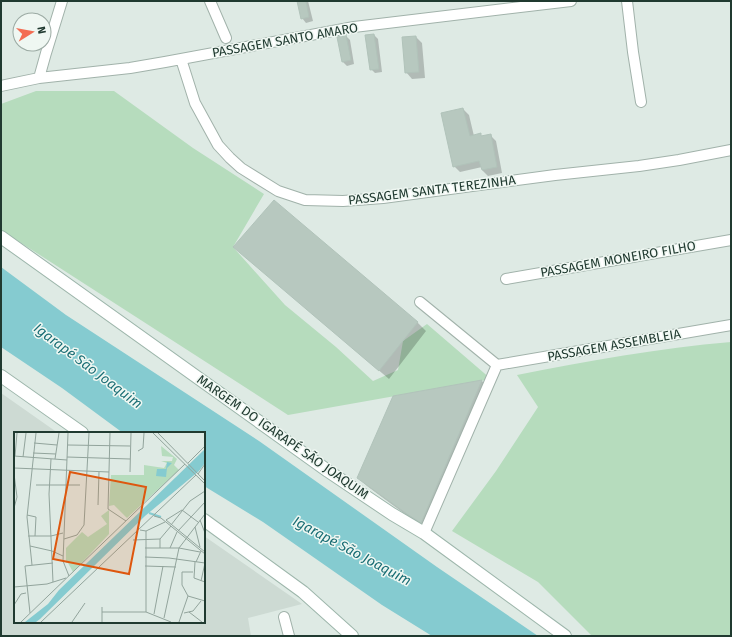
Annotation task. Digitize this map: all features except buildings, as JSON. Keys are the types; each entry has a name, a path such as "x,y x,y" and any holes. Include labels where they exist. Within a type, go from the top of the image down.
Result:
{"street":[{"path":"39,78 62,1"},
{"path":"210,1 226,38"},
{"name":"PASSAGEM SANTO AMARO","path":"1,86 39,78 130,68 354,27 571,1"},
{"path":"627,1 641,102"},
{"name":"PASSAGEM SANTA TEREZINHA","path":"181,59 195,104 218,145 240,168 278,191 306,200 343,201 383,198 555,175 639,166 731,150"},
{"name":"MARGEM DO IGARAPÉ SÃO JOAQUIM","path":"1,237 328,471 392,514 424,533 565,636"},
{"name":"PASSAGEM MONEIRO FILHO","path":"506,279 731,240"},
{"path":"420,302 497,365 424,533"},
{"name":"PASSAGEM ASSEMBLEIA","path":"497,365 731,325"},
{"path":"1,376 81,432"},
{"path":"205,521 303,592 352,636"},
{"path":"284,617 288,636"}],"shaded area":[{"path":"1,393 57,432 14,432 14,623 205,623 205,537 302,604 248,618 251,636 1,636"}],"green space":[{"path":"36,91 114,91 193,148 264,194 233,247 285,305 336,347 373,381 398,370 403,341 427,324 491,379 288,415 1,230 1,104"},
{"path":"731,342 731,636 592,636 538,582 452,531 496,471 538,407 517,375 624,356"}],"water":[{"name":"Igarapé São Joaquim","path":"1,267 66,315 259,441 437,567 538,636 432,636 382,605 263,522 205,487 205,432 122,432 62,388 1,347"}]}
